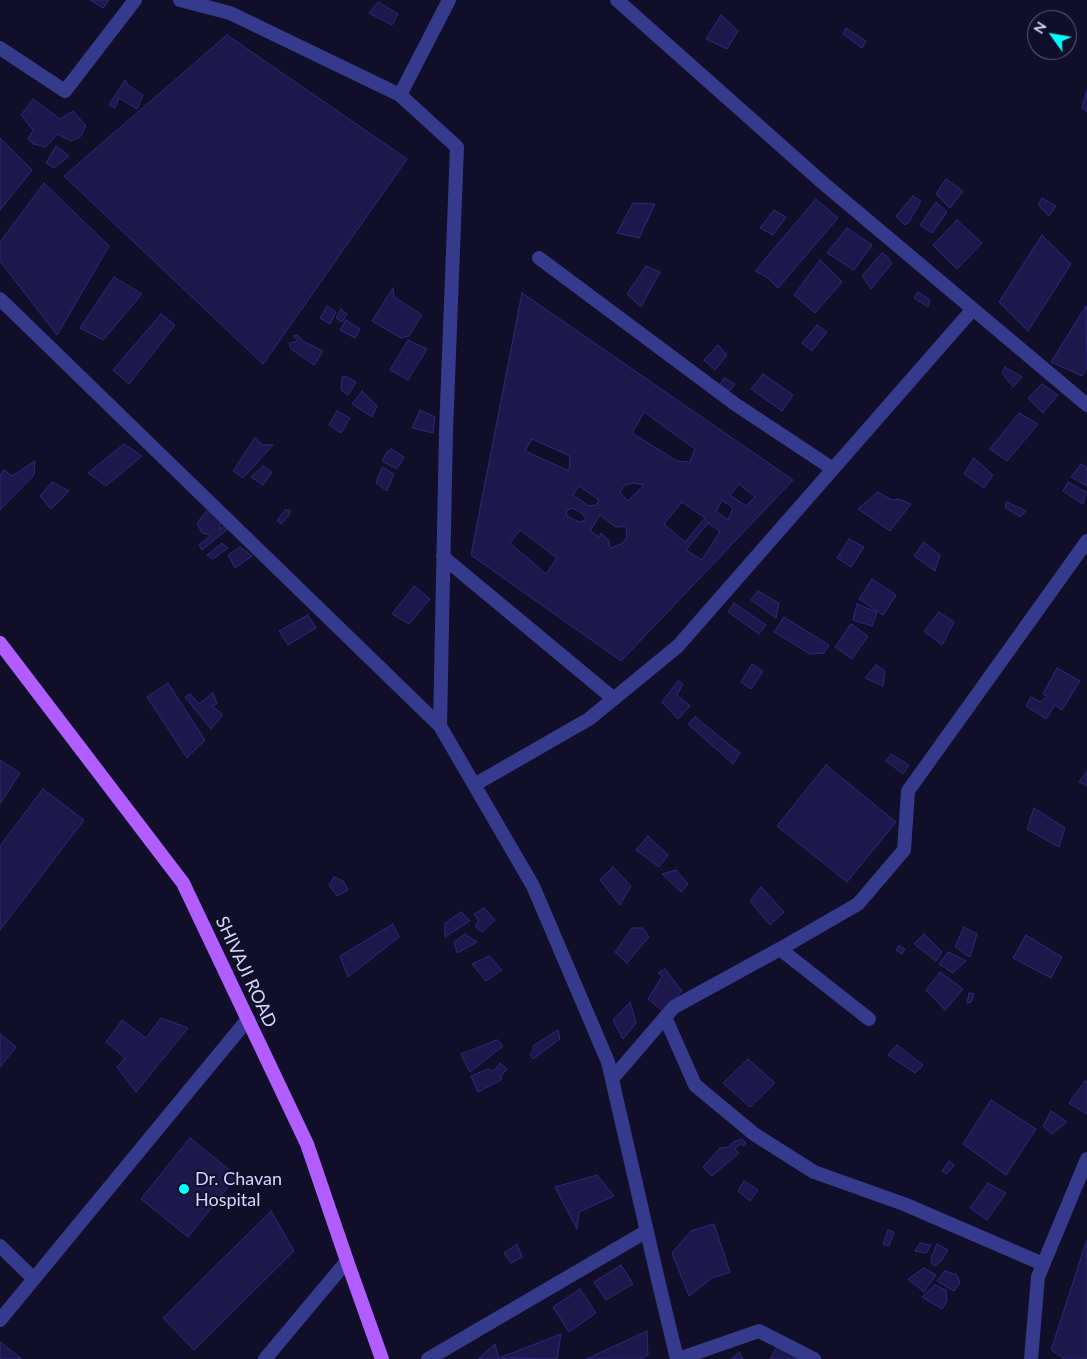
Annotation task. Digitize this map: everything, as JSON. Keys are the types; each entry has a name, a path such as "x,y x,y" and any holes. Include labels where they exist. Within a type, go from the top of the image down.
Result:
{"main road":[{"name":"SHIVAJI ROAD","path":"0,643 184,883 307,1144 382,1359"}],"street":[{"path":"0,48 65,91 135,0"},
{"path":"180,0 230,12 400,95 457,147 446,431 440,726"},
{"path":"400,95 450,0"},
{"path":"617,0 823,184 1087,405"},
{"path":"539,258 735,404 833,469"},
{"path":"0,299 440,726 533,886 608,1062 646,1231 678,1359 760,1331 814,1359"},
{"path":"474,785 589,719 678,646 973,309"},
{"path":"612,1079 674,1007 858,904 904,850 908,791 1087,541"},
{"path":"444,557 614,699"},
{"path":"780,949 869,1019"},
{"path":"665,1017 695,1085 754,1134 814,1172 904,1204 1043,1264"},
{"path":"0,1320 248,1019"},
{"path":"1031,1359 1038,1277 1087,1159"},
{"path":"428,1359 646,1231"},
{"path":"0,1246 34,1279"},
{"path":"265,1359 347,1262"}],"building":[{"path":"90,0 109,0 103,8"},
{"path":"378,2 398,14 392,25 369,13"},
{"path":"721,15 738,31 727,49 706,39"},
{"path":"846,28 866,41 862,48 843,34"},
{"path":"227,35 407,159 263,364 64,176"},
{"path":"125,80 128,85 143,95 137,109 119,98 115,108 109,105"},
{"path":"1087,90 1087,112 1082,108"},
{"path":"33,99 60,119 73,111 86,126 80,137 71,141 57,134 46,147 33,144 28,139 33,130 21,115"},
{"path":"0,138 32,170 0,210"},
{"path":"56,146 69,156 54,168 46,163"},
{"path":"946,179 963,191 950,208 936,194"},
{"path":"44,183 109,246 57,335 0,261 0,242"},
{"path":"913,196 921,201 909,222 905,225 896,216"},
{"path":"1042,198 1056,206 1049,216 1038,205"},
{"path":"816,199 838,218 778,288 768,278 755,271"},
{"path":"936,202 947,212 932,233 920,225"},
{"path":"633,203 655,204 639,238 617,233"},
{"path":"774,210 786,217 773,235 760,228"},
{"path":"957,220 982,243 957,269 933,245"},
{"path":"847,228 872,245 854,270 827,253"},
{"path":"1042,235 1071,264 1028,331 999,302"},
{"path":"882,253 892,263 871,289 862,276"},
{"path":"820,260 842,282 815,313 794,295"},
{"path":"646,266 660,272 641,307 627,294"},
{"path":"114,277 142,294 103,340 80,328"},
{"path":"393,288 394,297 422,315 409,336 401,338 372,321"},
{"path":"918,292 930,300 928,307 914,298"},
{"path":"522,293 793,480 621,661 471,555"},
{"path":"327,306 336,312 330,324 320,318"},
{"path":"1086,306 1087,367 1082,376 1051,362"},
{"path":"341,309 347,314 342,322 336,318"},
{"path":"161,314 175,325 129,384 113,370"},
{"path":"346,320 360,329 355,338 340,330"},
{"path":"817,325 827,332 812,351 802,343"},
{"path":"297,335 303,341 323,351 314,365 291,349 289,343 298,340 293,336"},
{"path":"408,340 427,349 408,380 390,370"},
{"path":"718,345 727,355 715,370 704,360"},
{"path":"1005,367 1022,377 1013,387 1002,373"},
{"path":"763,374 793,395 782,411 751,389"},
{"path":"342,377 347,377 356,382 348,395 341,390"},
{"path":"724,378 735,384 730,391 719,386"},
{"path":"1042,384 1058,395 1043,413 1028,398"},
{"path":"362,391 377,406 372,417 352,404"},
{"path":"420,410 435,417 433,433 412,428"},
{"path":"337,411 350,418 341,433 329,425"},
{"path":"644,412 695,449 690,462 677,461 632,433"},
{"path":"1019,413 1038,424 1007,461 990,449"},
{"path":"255,438 263,445 273,445 243,478 233,471"},
{"path":"532,439 570,456 569,471 525,451"},
{"path":"124,444 142,456 106,486 88,473"},
{"path":"391,449 404,457 397,469 382,461"},
{"path":"974,458 993,475 984,488 964,474"},
{"path":"35,461 34,475 0,510 0,475 4,470 12,476"},
{"path":"1081,464 1087,468 1087,486 1071,477"},
{"path":"263,466 272,472 263,485 251,477"},
{"path":"382,467 394,474 387,491 376,483"},
{"path":"52,482 69,491 51,509 40,496"},
{"path":"1068,482 1086,492 1083,504 1063,491"},
{"path":"633,483 644,485 628,501 620,493 625,485"},
{"path":"739,484 755,497 746,506 730,495"},
{"path":"579,486 599,500 596,505 589,506 573,495"},
{"path":"878,492 892,500 899,499 911,504 890,531 858,509"},
{"path":"722,500 733,508 728,520 716,511"},
{"path":"682,502 705,518 685,542 664,524"},
{"path":"1007,502 1026,511 1020,517 1005,507"},
{"path":"573,508 583,514 586,520 579,522 567,516 566,511"},
{"path":"208,509 221,521 219,529 224,526 228,529 202,550 199,545 210,536 202,533 197,523"},
{"path":"285,510 290,510 289,515 281,524 277,521"},
{"path":"600,515 616,527 626,526 627,537 623,543 611,548 609,541 601,533 599,537 590,531"},
{"path":"708,523 720,531 702,560 686,550"},
{"path":"520,530 557,558 546,574 510,543"},
{"path":"849,539 864,547 851,567 837,558"},
{"path":"924,542 940,555 935,571 914,556"},
{"path":"222,543 228,548 213,559 207,555"},
{"path":"240,547 252,556 235,568 228,555"},
{"path":"872,579 896,595 883,615 859,599"},
{"path":"414,586 430,599 409,624 392,614"},
{"path":"758,591 779,603 776,618 751,600"},
{"path":"734,603 766,625 759,634 728,612"},
{"path":"857,604 877,612 872,626 853,620"},
{"path":"939,612 954,622 942,645 924,631"},
{"path":"308,615 316,628 288,645 279,631"},
{"path":"784,617 829,645 824,653 810,654 774,632"},
{"path":"851,624 868,636 852,659 835,647"},
{"path":"752,664 763,671 751,689 741,682"},
{"path":"876,665 885,671 883,686 865,678"},
{"path":"1057,668 1080,681 1062,710 1055,705 1046,719 1026,706 1031,697 1041,702 1047,696 1043,694"},
{"path":"678,681 683,684 677,695 690,706 678,719 662,702"},
{"path":"168,683 205,740 187,758 147,697"},
{"path":"213,693 217,704 212,706 223,715 211,729 185,697 190,694 199,704"},
{"path":"695,717 740,753 733,764 688,724"},
{"path":"891,754 909,765 903,774 886,761"},
{"path":"0,760 20,773 0,804"},
{"path":"826,765 896,822 847,882 777,826"},
{"path":"1087,771 1087,786 1079,782"},
{"path":"43,789 84,820 0,930 0,846"},
{"path":"1034,808 1065,828 1059,847 1027,829"},
{"path":"648,836 668,855 659,867 636,850"},
{"path":"613,867 631,886 620,905 600,880"},
{"path":"676,870 688,884 681,892 662,874"},
{"path":"334,877 343,881 348,890 337,896 329,885"},
{"path":"761,887 784,912 770,925 750,901"},
{"path":"484,908 495,920 482,932 475,926 479,921 474,914"},
{"path":"461,912 470,921 445,937 445,923"},
{"path":"393,924 399,937 348,977 340,956"},
{"path":"964,927 977,934 970,957 955,947"},
{"path":"632,928 643,928 649,937 627,963 615,952"},
{"path":"465,934 477,942 457,953 454,942"},
{"path":"924,934 942,952 936,961 914,944"},
{"path":"1026,935 1062,957 1051,978 1013,958"},
{"path":"899,946 905,949 902,954 896,950"},
{"path":"948,952 966,961 953,973 939,964"},
{"path":"489,956 502,970 486,981 472,964"},
{"path":"665,969 682,991 664,1012 648,999 662,976 658,973"},
{"path":"940,972 963,989 945,1010 926,990"},
{"path":"969,993 974,994 971,1002 967,1003"},
{"path":"630,1002 636,1023 623,1039 613,1020"},
{"path":"161,1018 188,1028 136,1092 117,1067 125,1058 106,1042 122,1020 146,1038"},
{"path":"558,1030 560,1039 533,1059 530,1055 534,1050 533,1046"},
{"path":"0,1034 16,1047 0,1067"},
{"path":"497,1040 503,1046 470,1072 461,1054"},
{"path":"897,1045 923,1065 915,1073 888,1055"},
{"path":"748,1059 775,1083 750,1107 723,1083"},
{"path":"500,1063 507,1069 501,1076 501,1080 478,1092 471,1076 488,1069 494,1071"},
{"path":"1085,1081 1087,1083 1087,1114 1069,1103"},
{"path":"991,1100 1036,1129 1006,1175 963,1144"},
{"path":"1051,1111 1067,1122 1052,1134 1043,1126"},
{"path":"190,1138 237,1176 188,1237 141,1199"},
{"path":"742,1139 746,1143 744,1146 741,1144 735,1149 739,1153 712,1176 703,1167 720,1148 729,1147 733,1142"},
{"path":"949,1161 954,1165 947,1174 942,1171"},
{"path":"597,1175 614,1196 579,1212 577,1229 555,1187"},
{"path":"744,1181 758,1190 750,1201 738,1191"},
{"path":"988,1183 1006,1193 987,1220 970,1208"},
{"path":"271,1211 294,1251 194,1350 163,1318"},
{"path":"714,1224 730,1272 712,1278 689,1296 672,1253 691,1231"},
{"path":"888,1230 894,1232 889,1246 883,1244"},
{"path":"1087,1240 1087,1359 1065,1359 1051,1350"},
{"path":"920,1243 931,1245 926,1253 915,1251"},
{"path":"517,1244 522,1257 511,1263 504,1253"},
{"path":"937,1244 948,1250 942,1260 935,1266 932,1264 931,1258"},
{"path":"621,1265 633,1284 606,1300 594,1282"},
{"path":"924,1268 936,1275 924,1292 908,1279"},
{"path":"945,1271 957,1275 960,1283 954,1291 937,1281"},
{"path":"935,1285 946,1290 947,1301 942,1309 922,1297"},
{"path":"580,1289 596,1313 569,1332 553,1307"},
{"path":"647,1331 648,1355 640,1359 586,1359"},
{"path":"561,1334 557,1359 499,1358"},
{"path":"0,1342 22,1359 0,1359"},
{"path":"780,1342 809,1359 770,1359"},
{"path":"495,1344 499,1359 478,1359"},
{"path":"739,1352 743,1359 731,1359"}],"place":[{"name":"Dr. Chavan Hospital","path":"184,1189"}]}
